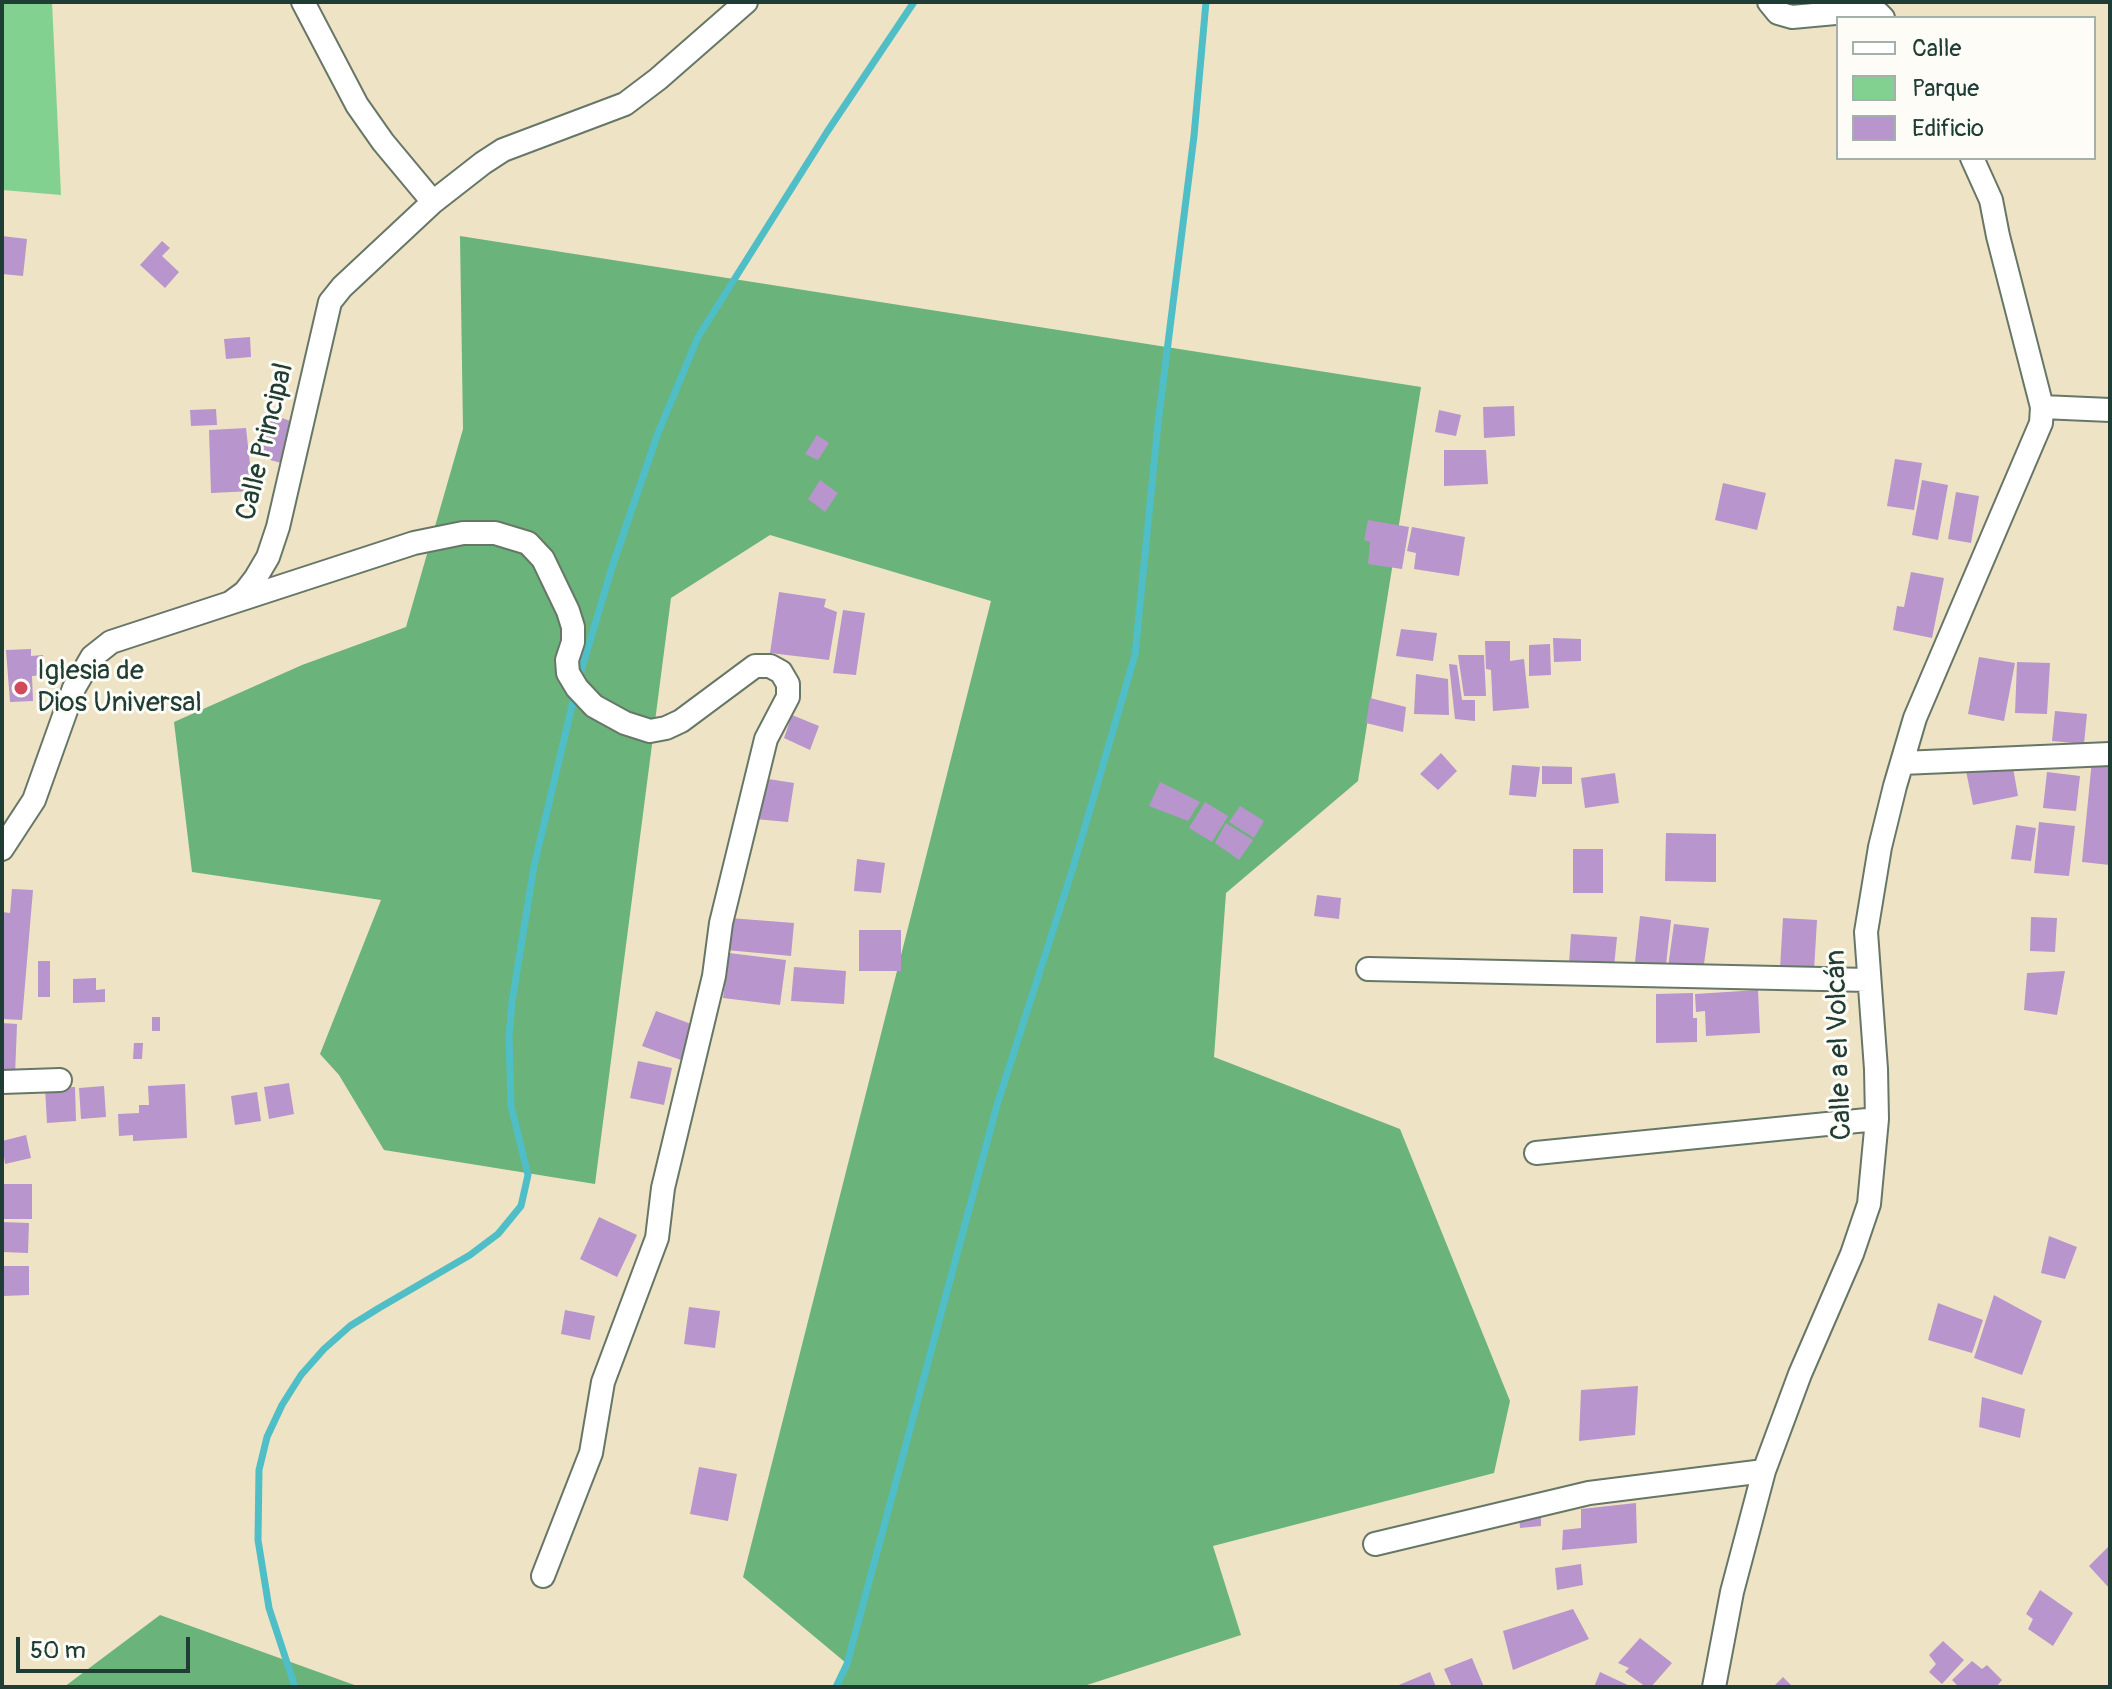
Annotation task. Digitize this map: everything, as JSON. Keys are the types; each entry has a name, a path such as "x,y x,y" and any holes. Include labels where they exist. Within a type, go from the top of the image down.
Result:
{"street":[{"path":"303,2 357,105 433,202"},
{"name":"Calle Principal","path":"2,849 34,800 74,688 92,657 111,642 230,603 245,592 255,579 271,547 330,302 354,273 433,202 503,150 625,104 746,2"},
{"path":"1769,2 1778,13 1792,17 1857,11 1881,16"},
{"path":"1973,160 1991,200 2042,407 2110,410"},
{"name":"Calle a el Volcán","path":"1714,1687 1732,1592 1764,1471 1800,1374 1852,1254 1869,1204 1877,1119 1868,980 1868,919 1880,847 1915,718 1967,592 2036,440 2042,407"},
{"path":"230,603 414,543 463,533 495,533 528,543 543,559 573,627 568,673 594,706 625,723 650,731 666,728 681,721 755,666 770,666 781,672 788,684 788,697 766,739 721,923 714,976 663,1188 657,1238 603,1382 591,1453 543,1576"},
{"path":"1902,763 2110,754"},
{"path":"1368,969 1868,980"},
{"path":"2,1082 60,1080"},
{"path":"1536,1153 1877,1119"},
{"path":"1375,1544 1589,1493 1764,1471"}],"green space":[{"path":"2,2 52,2 61,195 2,190"},
{"path":"460,236 1421,387 1358,781 1226,893 1214,1057 1400,1129 1510,1401 1494,1473 1213,1546 1241,1635 1081,1687 836,1687 846,1663 743,1577 991,601 770,535 671,598 595,1184 384,1150 339,1075 320,1054 381,900 192,872 174,722 302,665 406,627 463,429"},
{"path":"160,1615 360,1687 64,1687"}],"building":[{"path":"2,236 27,239 23,276 2,274"},
{"path":"162,241 170,248 162,256 179,272 165,288 140,265"},
{"path":"250,337 251,357 226,359 224,339"},
{"path":"1514,406 1515,436 1484,438 1483,407"},
{"path":"216,409 217,425 191,426 190,410"},
{"path":"1439,410 1461,415 1456,436 1435,432"},
{"path":"265,412 296,423 281,463 256,456"},
{"path":"246,428 253,491 211,493 209,430"},
{"path":"817,435 829,443 818,460 805,454"},
{"path":"1444,450 1486,450 1488,484 1444,486"},
{"path":"1895,459 1922,463 1914,510 1887,506"},
{"path":"820,480 838,493 825,512 808,499"},
{"path":"1922,480 1948,485 1938,540 1912,535"},
{"path":"1723,483 1766,493 1757,530 1715,520"},
{"path":"1956,492 1979,496 1971,543 1948,539"},
{"path":"1368,520 1409,527 1402,569 1368,564 1370,542 1364,540"},
{"path":"1412,527 1465,537 1459,576 1414,569 1416,553 1407,551"},
{"path":"1911,572 1944,578 1932,638 1893,630 1897,606 1904,607"},
{"path":"779,592 826,599 824,607 837,612 829,660 770,653"},
{"path":"843,610 865,613 856,675 833,673"},
{"path":"1401,629 1437,633 1433,661 1396,656"},
{"path":"1553,638 1581,639 1581,661 1554,662"},
{"path":"1485,641 1510,641 1510,661 1524,659 1529,708 1493,711 1491,670 1486,669"},
{"path":"1550,644 1551,675 1529,676 1529,645"},
{"name":"Iglesia de Dios Universal","path":"31,649 31,656 43,655 44,675 32,676 33,701 10,702 6,650"},
{"path":"1458,655 1484,655 1486,696 1464,696"},
{"path":"1979,657 2015,663 2004,721 1968,714"},
{"path":"2017,662 2050,663 2047,714 2015,713"},
{"path":"1449,664 1457,665 1462,700 1475,700 1475,721 1455,719"},
{"path":"1416,674 1448,679 1449,715 1414,714"},
{"path":"1370,698 1406,707 1403,732 1366,723"},
{"path":"2055,711 2087,714 2084,744 2052,741"},
{"path":"792,715 819,726 810,750 784,738"},
{"path":"1441,753 1457,771 1438,790 1420,774"},
{"path":"2092,760 2110,761 2110,865 2082,862"},
{"path":"2012,762 2018,796 1973,805 1966,771"},
{"path":"1512,765 1540,767 1536,797 1509,795"},
{"path":"1542,766 1572,767 1572,784 1542,784"},
{"path":"2047,772 2080,776 2076,811 2043,808"},
{"path":"1615,773 1619,803 1585,808 1581,778"},
{"path":"762,778 794,783 788,822 755,819"},
{"path":"1160,782 1200,802 1188,821 1149,806"},
{"path":"1205,802 1228,816 1212,842 1189,828"},
{"path":"1240,806 1264,821 1254,838 1229,822"},
{"path":"2039,822 2075,826 2069,876 2034,873"},
{"path":"1226,823 1253,840 1239,860 1215,843"},
{"path":"2016,825 2036,828 2031,861 2011,859"},
{"path":"1666,833 1716,834 1716,882 1665,881"},
{"path":"1573,849 1603,849 1603,893 1573,893"},
{"path":"857,859 885,863 881,893 854,891"},
{"path":"12,889 33,890 22,1020 2,1019 2,912 10,913"},
{"path":"1317,895 1341,898 1339,919 1314,916"},
{"path":"1640,916 1671,920 1666,965 1635,962"},
{"path":"2031,917 2057,918 2055,952 2030,951"},
{"path":"730,918 794,923 791,956 726,950"},
{"path":"1783,918 1817,920 1814,971 1780,969"},
{"path":"1674,924 1709,928 1703,971 1668,967"},
{"path":"859,930 901,930 901,971 859,971"},
{"path":"1571,934 1617,937 1614,967 1569,964"},
{"path":"729,953 786,960 780,1005 723,998"},
{"path":"38,961 50,961 50,997 38,997"},
{"path":"794,967 846,971 844,1004 791,1001"},
{"path":"2065,971 2057,1015 2024,1010 2027,973"},
{"path":"96,978 96,990 105,989 105,1002 73,1003 73,979"},
{"path":"1758,990 1760,1033 1706,1036 1705,1011 1696,1012 1695,994"},
{"path":"1693,993 1697,1042 1656,1043 1656,994"},
{"path":"656,1011 694,1025 681,1060 642,1046"},
{"path":"152,1017 160,1017 160,1031 152,1031"},
{"path":"2,1023 17,1024 15,1076 2,1076"},
{"path":"134,1043 143,1043 142,1059 133,1059"},
{"path":"638,1061 672,1068 664,1105 630,1098"},
{"path":"289,1083 294,1114 269,1119 264,1087"},
{"path":"185,1084 187,1138 133,1141 133,1135 119,1136 118,1114 139,1113 139,1105 149,1105 148,1086"},
{"path":"104,1086 106,1117 81,1119 79,1088"},
{"path":"75,1087 76,1121 47,1123 45,1088"},
{"path":"257,1092 261,1121 235,1125 231,1096"},
{"path":"26,1135 31,1158 5,1164 2,1141"},
{"path":"2,1184 32,1184 32,1219 2,1219"},
{"path":"599,1217 637,1235 617,1277 580,1259"},
{"path":"2,1222 29,1223 28,1253 2,1252"},
{"path":"2049,1236 2077,1247 2065,1279 2041,1273"},
{"path":"3,1266 29,1266 29,1295 3,1296"},
{"path":"1994,1295 2042,1321 2022,1375 1974,1358"},
{"path":"1938,1303 1983,1320 1972,1353 1928,1340"},
{"path":"689,1307 720,1311 715,1348 684,1344"},
{"path":"565,1310 595,1316 590,1340 561,1334"},
{"path":"1638,1386 1635,1435 1579,1441 1581,1390"},
{"path":"1982,1397 2025,1409 2020,1438 1979,1427"},
{"path":"699,1467 737,1474 728,1521 690,1514"},
{"path":"1636,1503 1637,1543 1562,1550 1563,1530 1581,1528 1581,1509"},
{"path":"1541,1508 1541,1526 1520,1528 1519,1513"},
{"path":"2110,1545 2110,1589 2089,1566"},
{"path":"1581,1564 1583,1585 1557,1590 1555,1568"},
{"path":"2040,1590 2073,1613 2053,1646 2028,1629 2033,1619 2026,1614"},
{"path":"1573,1609 1589,1639 1513,1670 1503,1631"},
{"path":"1640,1638 1672,1663 1651,1687 1646,1687 1625,1672 1629,1668 1618,1663"},
{"path":"1943,1641 1964,1660 1942,1684 1929,1672 1936,1664 1929,1655"},
{"path":"1472,1658 1484,1687 1452,1687 1444,1669"},
{"path":"1972,1661 1982,1669 1987,1665 2002,1680 1996,1687 1959,1687 1952,1680"},
{"path":"1430,1672 1436,1687 1394,1687"},
{"path":"1600,1672 1632,1687 1594,1687"},
{"path":"1783,1677 1793,1687 1773,1687"}],"waterway":[{"path":"578,681 613,564 658,433 698,337 827,132 914,2"},
{"path":"836,1687 847,1664 997,1105 1072,871 1135,655 1158,423 1194,136 1206,2"},
{"path":"295,1687 269,1608 258,1540 259,1470 267,1437 301,1375 324,1349 350,1326 470,1255 498,1234 521,1206 528,1175 511,1106 509,1037 512,1002 534,866 575,693"}],"place":[{"name":"Iglesia de Dios Universal","path":"21,688"}]}
